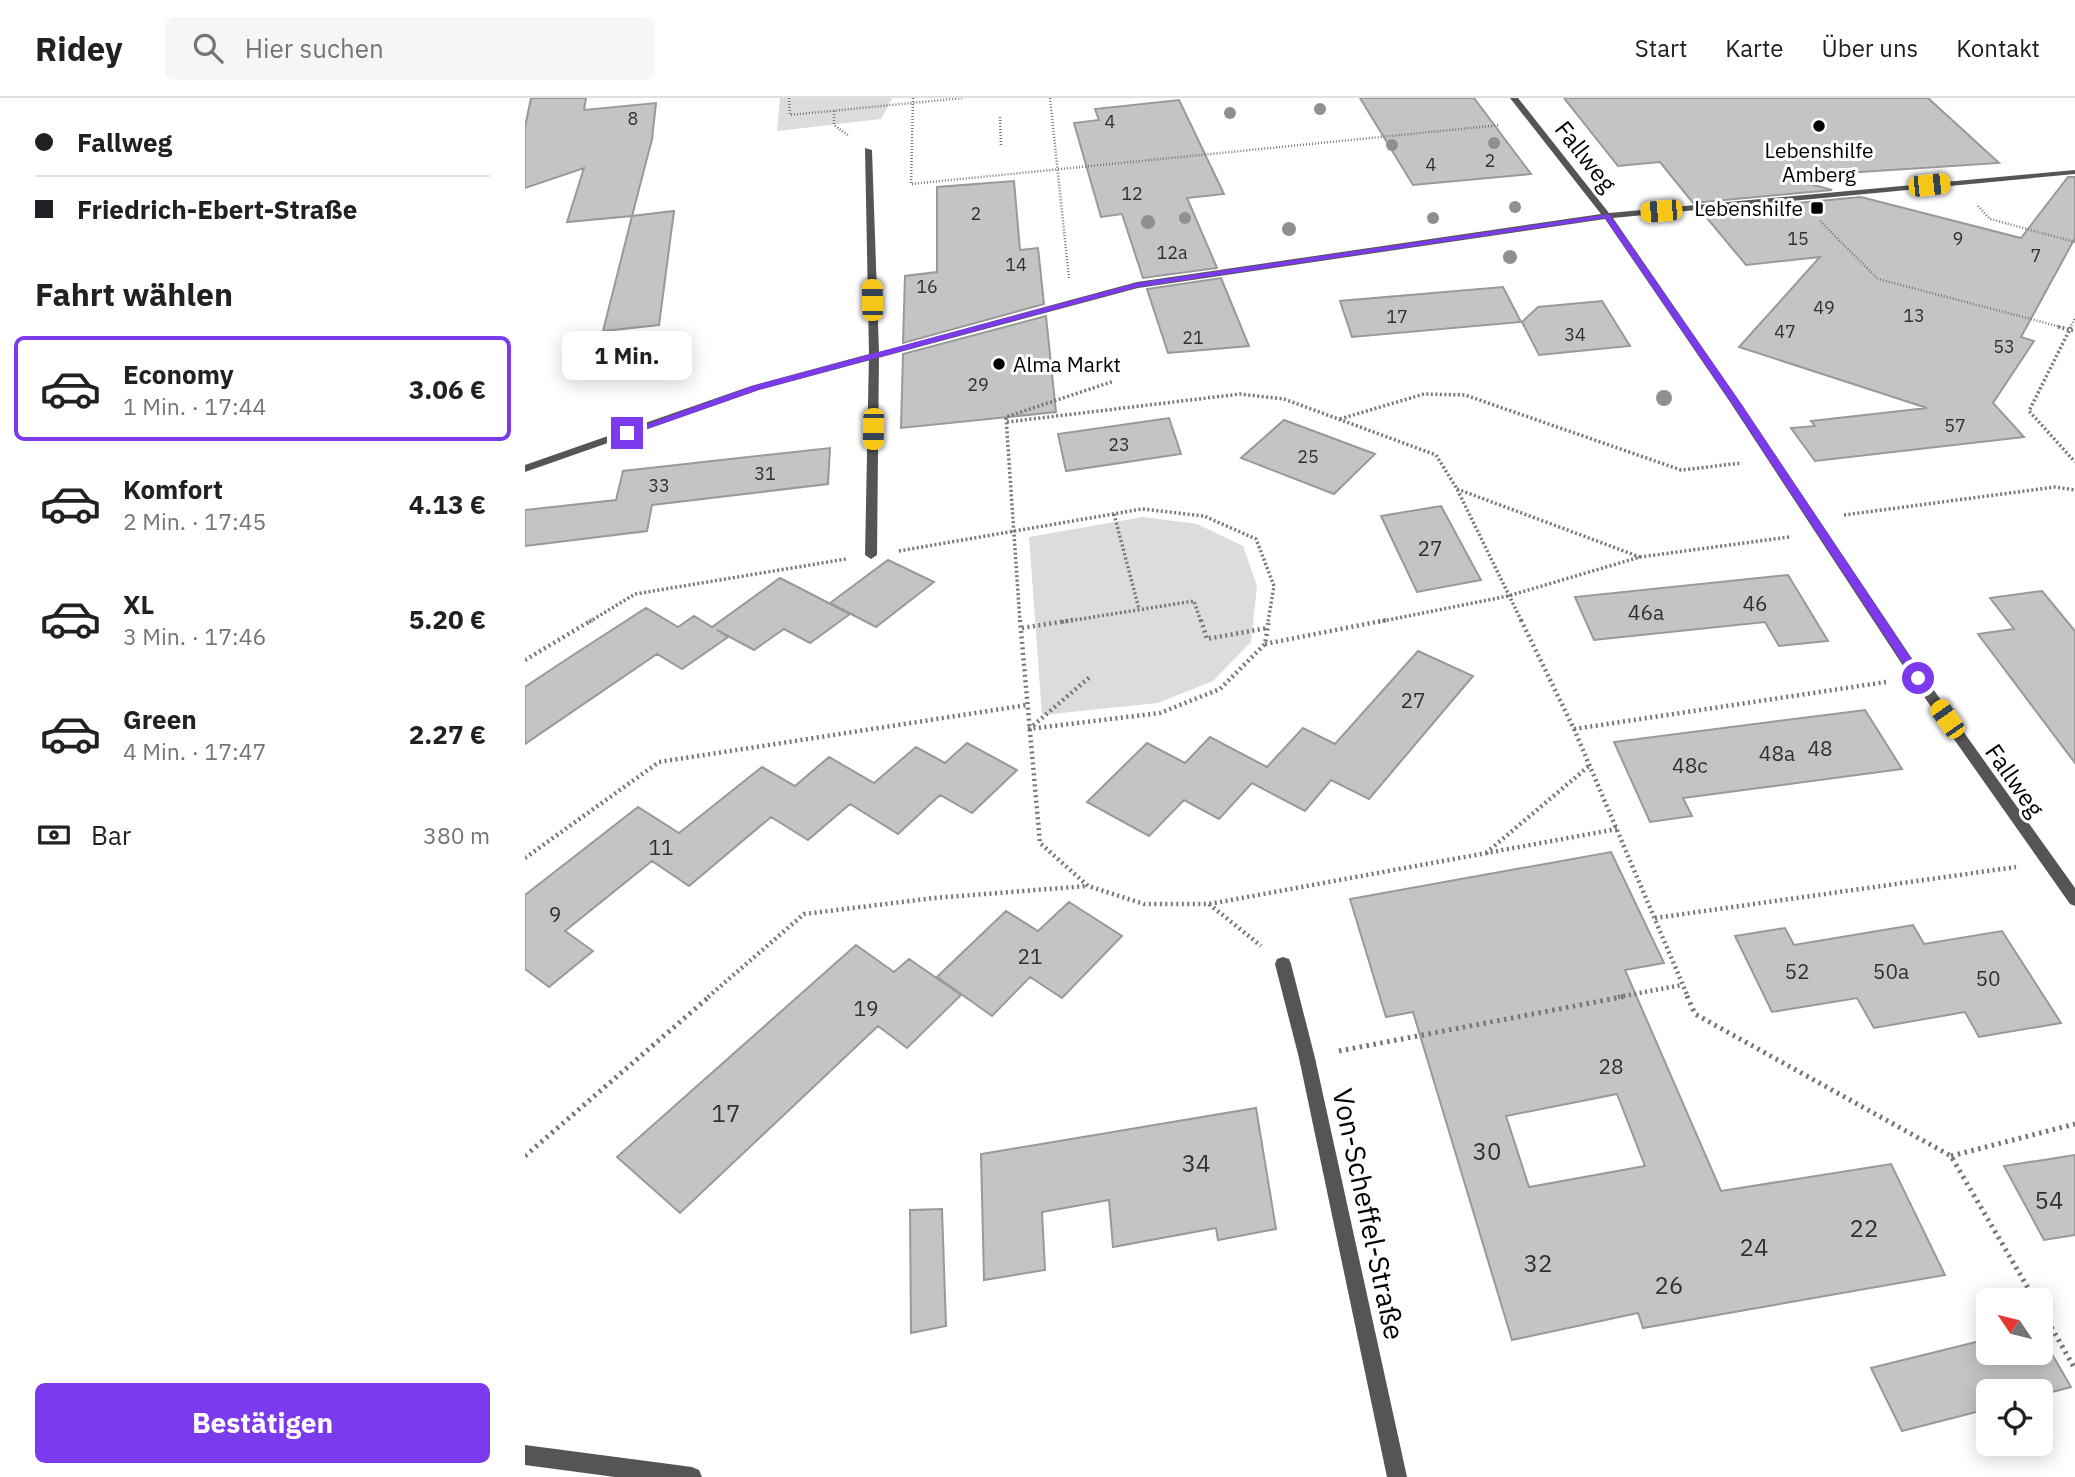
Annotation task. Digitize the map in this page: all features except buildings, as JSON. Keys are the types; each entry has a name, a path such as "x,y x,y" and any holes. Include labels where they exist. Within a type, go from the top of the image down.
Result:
{"street":[{"name":"Fallweg","path":"1514,98 1607,216 1735,402 1918,678 2075,900"},
{"path":"868,150 874,354 871,555"},
{"path":"525,470 755,388 1137,285 1607,216 2075,172"},
{"name":"Von-Scheffel-Straße","path":"1283,964 1307,1058 1397,1477"},
{"path":"525,1455 692,1477"}],"path":[{"path":"789,98 790,115 913,100 963,98"},
{"path":"1050,98 1072,302"},
{"path":"913,100 911,184 1532,121"},
{"path":"1000,117 1001,147"},
{"path":"1955,183 1990,219 2075,242"},
{"path":"1797,199 1878,279 2075,331"},
{"path":"2075,318 2029,411 2075,462"},
{"path":"1088,886 1040,843 1028,729 1006,417 1114,381"},
{"path":"1007,422 1240,394 1284,400 1436,455 1457,489 1574,729 1695,1014 1951,1156 2028,1288"},
{"path":"1339,419 1424,394 1465,395 1681,470 1771,460"},
{"path":"1812,520 2055,487 2075,489"},
{"path":"1457,489 1640,557"},
{"path":"525,653 526,659 635,594 1142,509 1204,516 1257,539 1273,586 1265,644"},
{"path":"1114,514 1139,609"},
{"path":"1028,729 1160,713 1220,689 1265,644 1508,596 1640,557 1821,532"},
{"path":"1022,628 1194,601 1207,639 1267,628"},
{"path":"1028,729 1091,676"},
{"path":"1574,729 1918,678"},
{"path":"525,858 659,762 1027,705"},
{"path":"1485,854 1589,765"},
{"path":"525,1156 804,914 934,898 1088,886 1145,904 1209,904 1617,829"},
{"path":"1655,918 2048,863"},
{"path":"1209,904 1283,964"},
{"path":"1307,1058 1682,985"},
{"path":"1951,1156 2075,1124"},
{"path":"2053,1330 2075,1368"}],"shaded area":[{"path":"780,98 892,99 881,119 777,131"},
{"path":"1143,517 1197,524 1243,546 1257,586 1251,642 1213,681 1158,703 1042,715 1029,537"}],"place":[{"name":"Lebenshilfe Amberg","path":"1819,126"},
{"name":"Lebenshilfe","path":"1817,208"},
{"name":"Alma Markt","path":"999,364"}],"route":[{"path":"627,433 755,388 1137,285 1607,216 1838,555 1918,678"}]}
